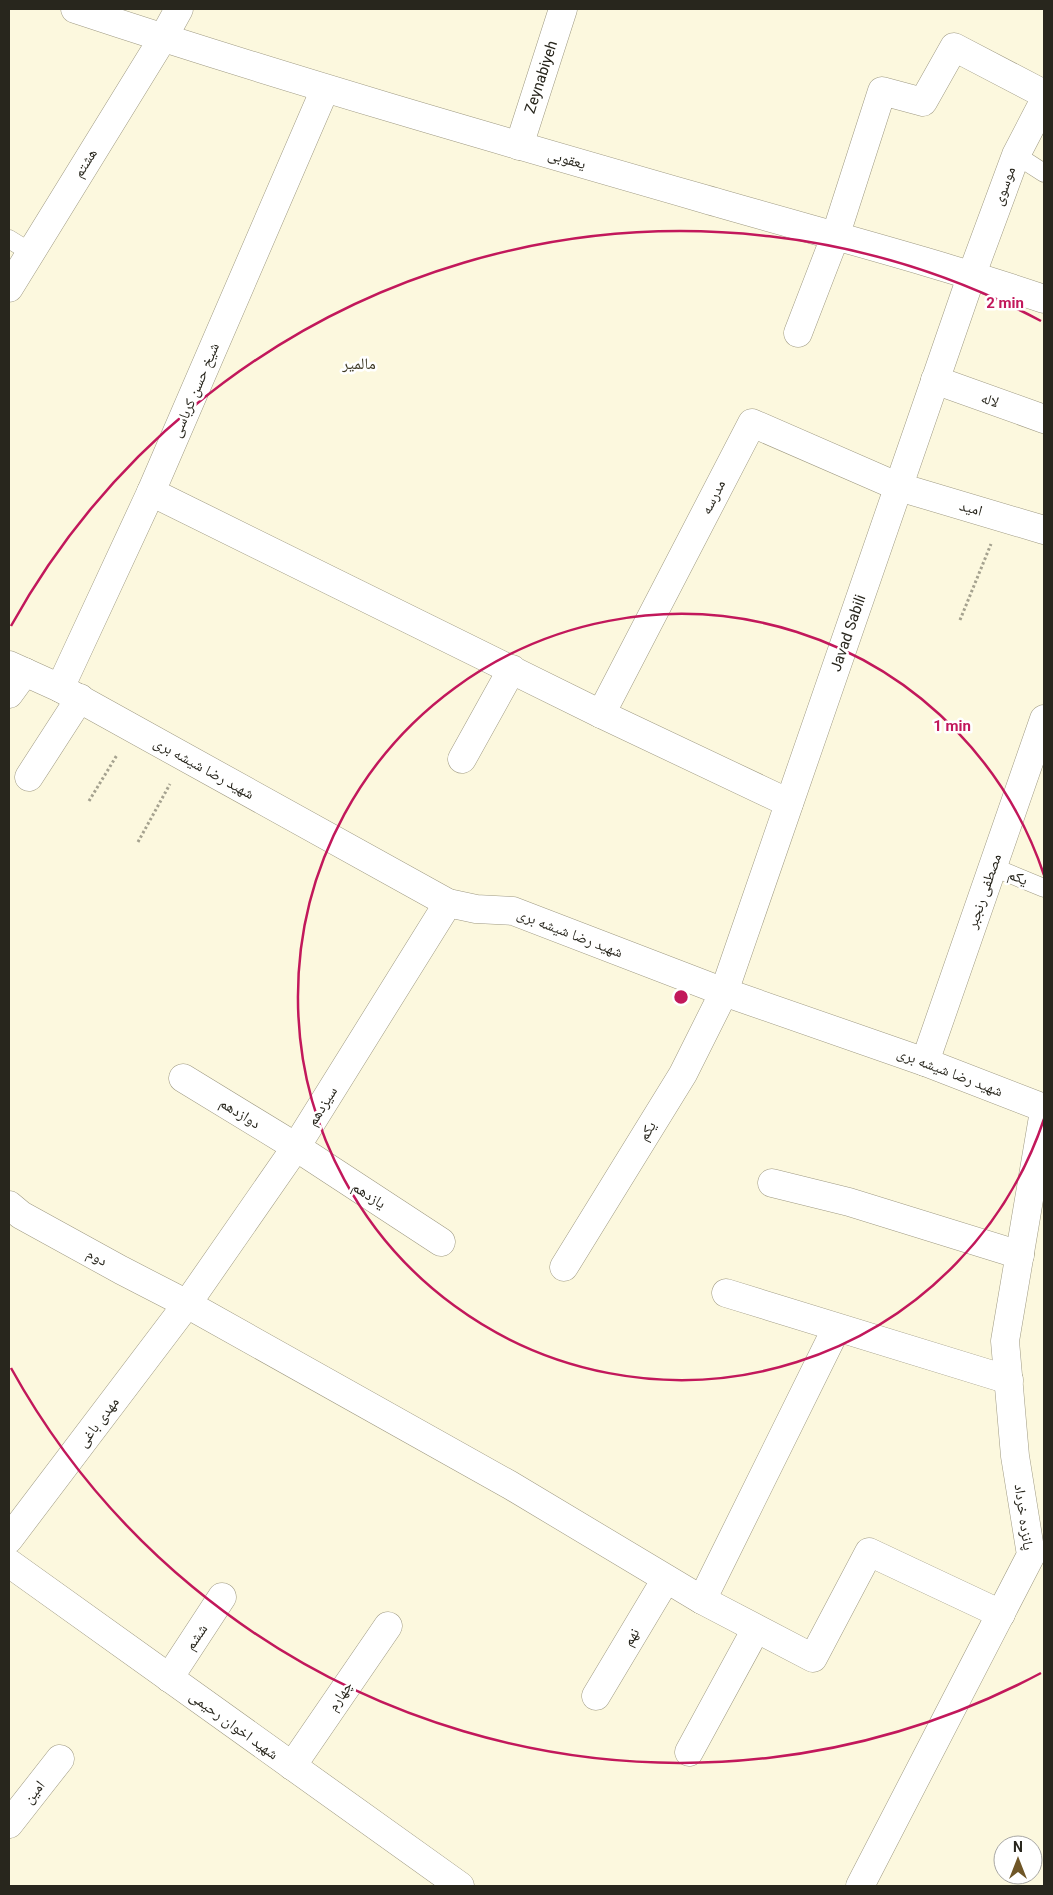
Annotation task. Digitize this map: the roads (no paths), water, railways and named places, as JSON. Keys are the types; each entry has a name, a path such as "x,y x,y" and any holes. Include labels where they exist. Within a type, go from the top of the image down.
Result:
{"street":[{"name":"یعقوبی","path":"75,9 325,89 835,237 972,274 1044,299"},
{"name":"هشتم","path":"9,288 19,246 163,38 179,9"},
{"name":"Zeynabiyeh","path":"519,146 564,9"},
{"path":"798,332 835,237 882,91 922,102 954,47 1044,94"},
{"name":"شیخ حسن کرباسی","path":"29,777 70,693 151,492 325,89"},
{"name":"موسوی","path":"972,274 1016,155 1044,101"},
{"name":"Javad Sabili","path":"724,992 972,274"},
{"name":"لاله","path":"935,380 1044,419"},
{"name":"مدرسه","path":"602,714 752,423 898,487"},
{"name":"امید","path":"898,487 1044,530"},
{"path":"151,492 602,714 789,803"},
{"path":"9,694 17,669"},
{"name":"شهید رضا شیشه بری","path":"17,669 70,693 448,903 476,909 513,910 724,992 925,1062 1044,1109"},
{"path":"462,759 512,669"},
{"name":"مصطفی رنجبر","path":"925,1062 1043,729"},
{"name":"سیزدهم","path":"187,1304 296,1147 448,903"},
{"name":"یکم","path":"564,1267 682,1074 724,992"},
{"name":"دوازدهم","path":"183,1078 296,1147"},
{"name":"پانزده خرداد","path":"860,1886 1001,1614 1038,1558 1015,1456 1005,1340 1044,1109"},
{"name":"یازدهم","path":"296,1147 441,1242"},
{"path":"772,1183 849,1202 1020,1255"},
{"name":"دوم","path":"13,1216 187,1304 510,1485 702,1600 813,1658 869,1552 1001,1614"},
{"path":"726,1293 836,1329 1008,1380"},
{"name":"مهدی باغی","path":"9,1539 187,1304"},
{"path":"702,1600 836,1329"},
{"name":"شهید اخوان رحیمی","path":"9,1563 460,1886"},
{"name":"نهم","path":"596,1696 666,1579"},
{"name":"ششم","path":"169,1678 222,1597"},
{"name":"چهارم","path":"292,1766 388,1626"},
{"path":"689,1752 756,1629"},
{"name":"امین","path":"9,1824 60,1759"}],"lane":[{"path":"1016,155 1044,173"},
{"name":"یکم","path":"993,867 1044,888"}],"district":[{"name":"مالمیر","path":"359,363"}]}
